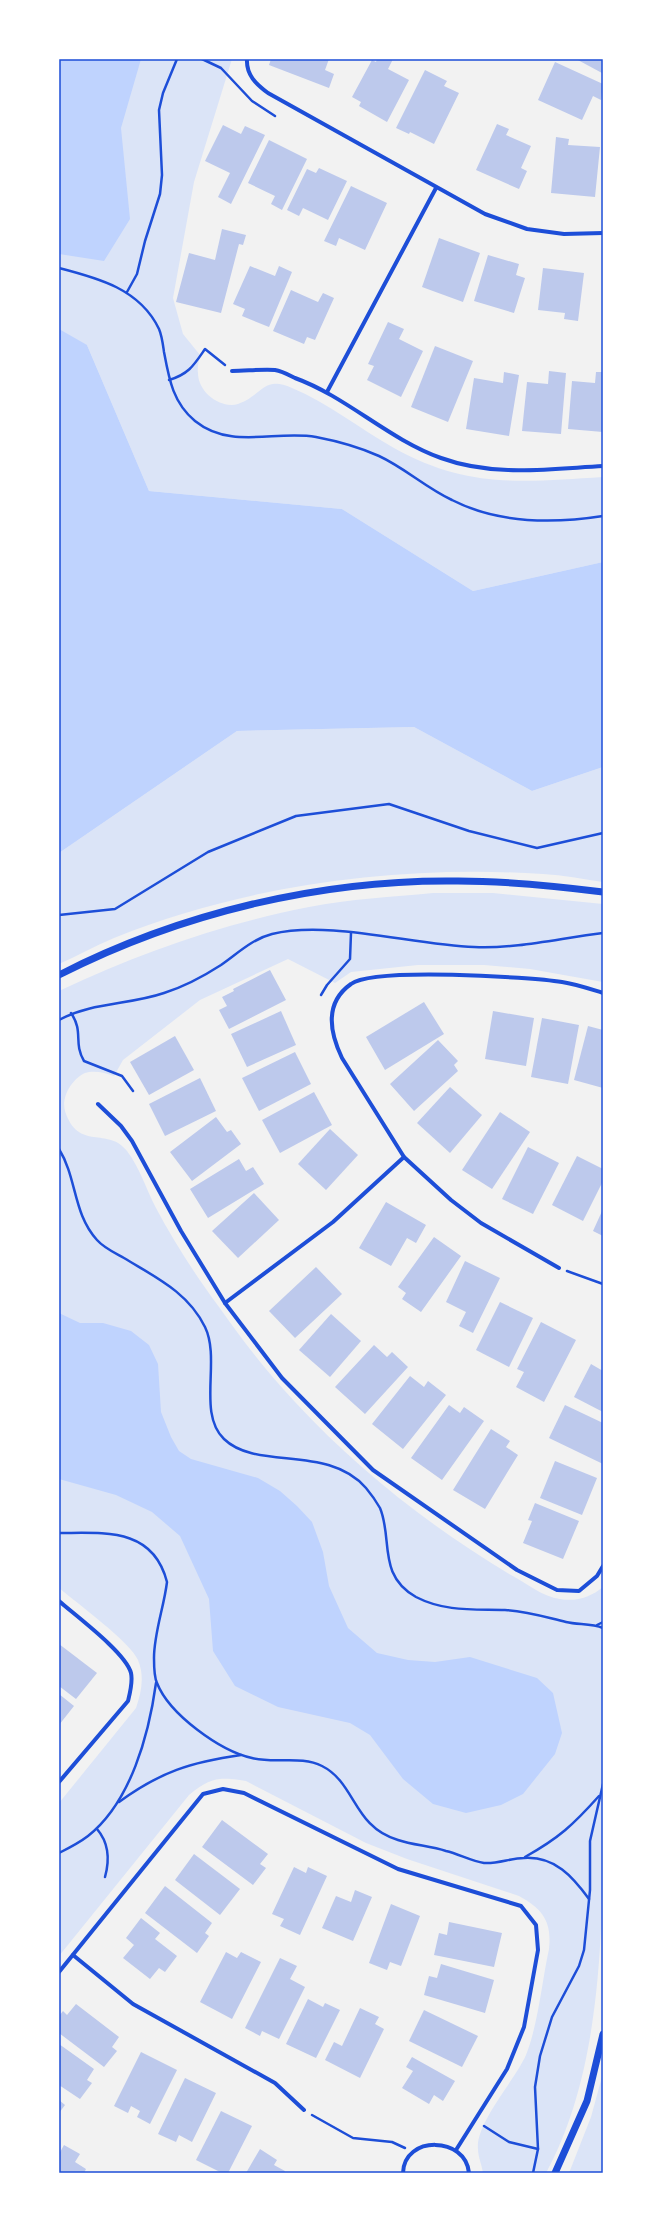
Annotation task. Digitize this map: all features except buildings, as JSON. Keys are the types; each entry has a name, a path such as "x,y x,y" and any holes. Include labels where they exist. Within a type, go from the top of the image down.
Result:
{"street":[{"path":"247,59 249,74 256,84 268,93 485,214 527,229 564,234 603,233"},
{"path":"327,392 436,188"},
{"path":"232,371 276,370 327,392 408,443 456,463 494,470 518,471 603,466"},
{"path":"59,975 129,944 191,922 256,905 321,891 385,884 458,881 542,884 603,892"},
{"path":"559,1268 481,1223 451,1200 404,1157 342,1058 335,1044 331,1025 332,1013 336,1000 351,984 360,979 465,974 563,982 603,993"},
{"path":"98,1104 121,1126 132,1141 180,1231 225,1303 282,1378 374,1470 517,1570 557,1590 578,1591 597,1576 603,1566"},
{"path":"225,1303 332,1222 404,1157"},
{"path":"59,1602 119,1654 131,1673 131,1688 128,1701 59,1782"},
{"path":"59,1972 203,1794 223,1790 244,1793 398,1869 521,1906 536,1925 538,1950 524,2027 507,2069 456,2150"},
{"path":"73,1955 133,2004 275,2083 304,2110"},
{"path":"555,2173 587,2101 603,2034"},
{"path":"403,2173 409,2158 413,2153 430,2144 444,2145 456,2150 464,2159 469,2173"}],"path":[{"path":"127,292 137,274 145,241 160,194 162,175 159,110 163,93 177,59"},
{"path":"202,59 220,68 252,100 275,116"},
{"path":"59,268 98,278 127,292 150,315 159,330 173,394 181,407 206,429 216,434 232,438 293,434 351,445 379,456 452,500 490,515 550,522 603,516"},
{"path":"169,380 183,376 194,365 205,348 232,371"},
{"path":"59,915 115,909 208,852 296,816 388,804 469,831 537,848 603,833"},
{"path":"59,1020 71,1013 96,1006 131,1002 164,993 219,966 256,940 272,934 293,931 351,933 428,944 475,947 510,946 603,933"},
{"path":"321,995 327,985 350,960 351,933"},
{"path":"71,1013 78,1023 78,1044 84,1061 122,1076 133,1091"},
{"path":"59,1149 69,1165 79,1211 87,1229 98,1242 111,1251 159,1278 179,1292 190,1304 205,1326 212,1347 211,1413 218,1431 228,1443 252,1452 317,1462 339,1468 364,1486 381,1510 388,1560 394,1574 414,1595 443,1608 525,1611 567,1622 597,1625 603,1628"},
{"path":"559,1268 603,1284"},
{"path":"59,1532 122,1535 135,1540 156,1558 164,1571 167,1582 154,1658 156,1683 151,1718 145,1738 118,1802 96,1829 77,1844 59,1853"},
{"path":"597,1625 603,1622"},
{"path":"156,1683 186,1720 202,1734 243,1755 272,1760 307,1761 322,1766 342,1783 361,1814 371,1826 382,1834 398,1840 446,1851 485,1863 525,1858 544,1861 568,1873 588,1899"},
{"path":"118,1802 164,1773 198,1762 243,1755"},
{"path":"533,2173 538,2149 535,2087 540,2056 552,2017 579,1966 584,1950 590,1841 603,1784"},
{"path":"525,1858 568,1830 600,1796"},
{"path":"96,1829 105,1841 107,1850 108,1860 105,1877"},
{"path":"304,2110 353,2138 392,2142 402,2145 413,2153"},
{"path":"475,2120 509,2142 538,2149"}],"shaded area":[{"path":"59,59 232,59 194,182 173,298 183,334 200,355 198,369 199,380 202,387 211,398 224,404 238,404 268,385 282,385 292,388 318,401 394,448 446,471 471,477 521,481 603,477 603,562 473,591 342,509 149,491 87,345 59,359"},
{"path":"414,727 532,791 603,767 603,882 566,876 489,872 379,876 325,882 217,904 165,919 114,938 59,964 59,853 237,731"},
{"path":"433,893 493,893 603,904 603,982 530,969 484,965 418,965 351,972 335,983 288,959 200,1000 123,1060 114,1076 92,1072 85,1073 80,1076 72,1084 66,1094 64,1106 71,1123 78,1131 85,1135 111,1140 119,1144 127,1151 136,1164 156,1208 170,1233 194,1271 228,1319 255,1356 285,1391 344,1451 425,1518 482,1557 541,1593 554,1598 572,1600 593,1594 603,1587 603,1848 600,1944 596,1992 590,2040 579,2087 565,2131 546,2173 483,2173 478,2152 479,2139 483,2127 526,2055 537,2017 549,1949 549,1931 544,1917 540,1911 519,1896 407,1859 366,1843 246,1781 222,1779 203,1785 189,1795 59,1956 59,1803 136,1708 141,1691 142,1679 138,1660 125,1643 59,1588 59,991 150,952 244,922 324,904"},
{"path":"603,2073 603,2173 569,2173 591,2117"}],"water":[{"path":"59,59 141,59 121,128 130,219 104,261 59,254"},
{"path":"59,329 87,345 149,491 342,509 473,591 603,562 603,767 532,791 414,727 237,731 59,853"},
{"path":"59,1313 80,1323 103,1323 131,1331 149,1345 158,1364 161,1412 171,1437 179,1451 191,1459 258,1478 280,1491 297,1506 312,1522 323,1552 329,1586 348,1628 377,1653 408,1660 435,1662 470,1657 537,1678 553,1693 562,1733 555,1754 523,1794 501,1805 466,1813 433,1804 403,1779 370,1735 350,1723 278,1707 235,1686 213,1651 209,1599 180,1536 152,1512 116,1495 59,1479"}]}
